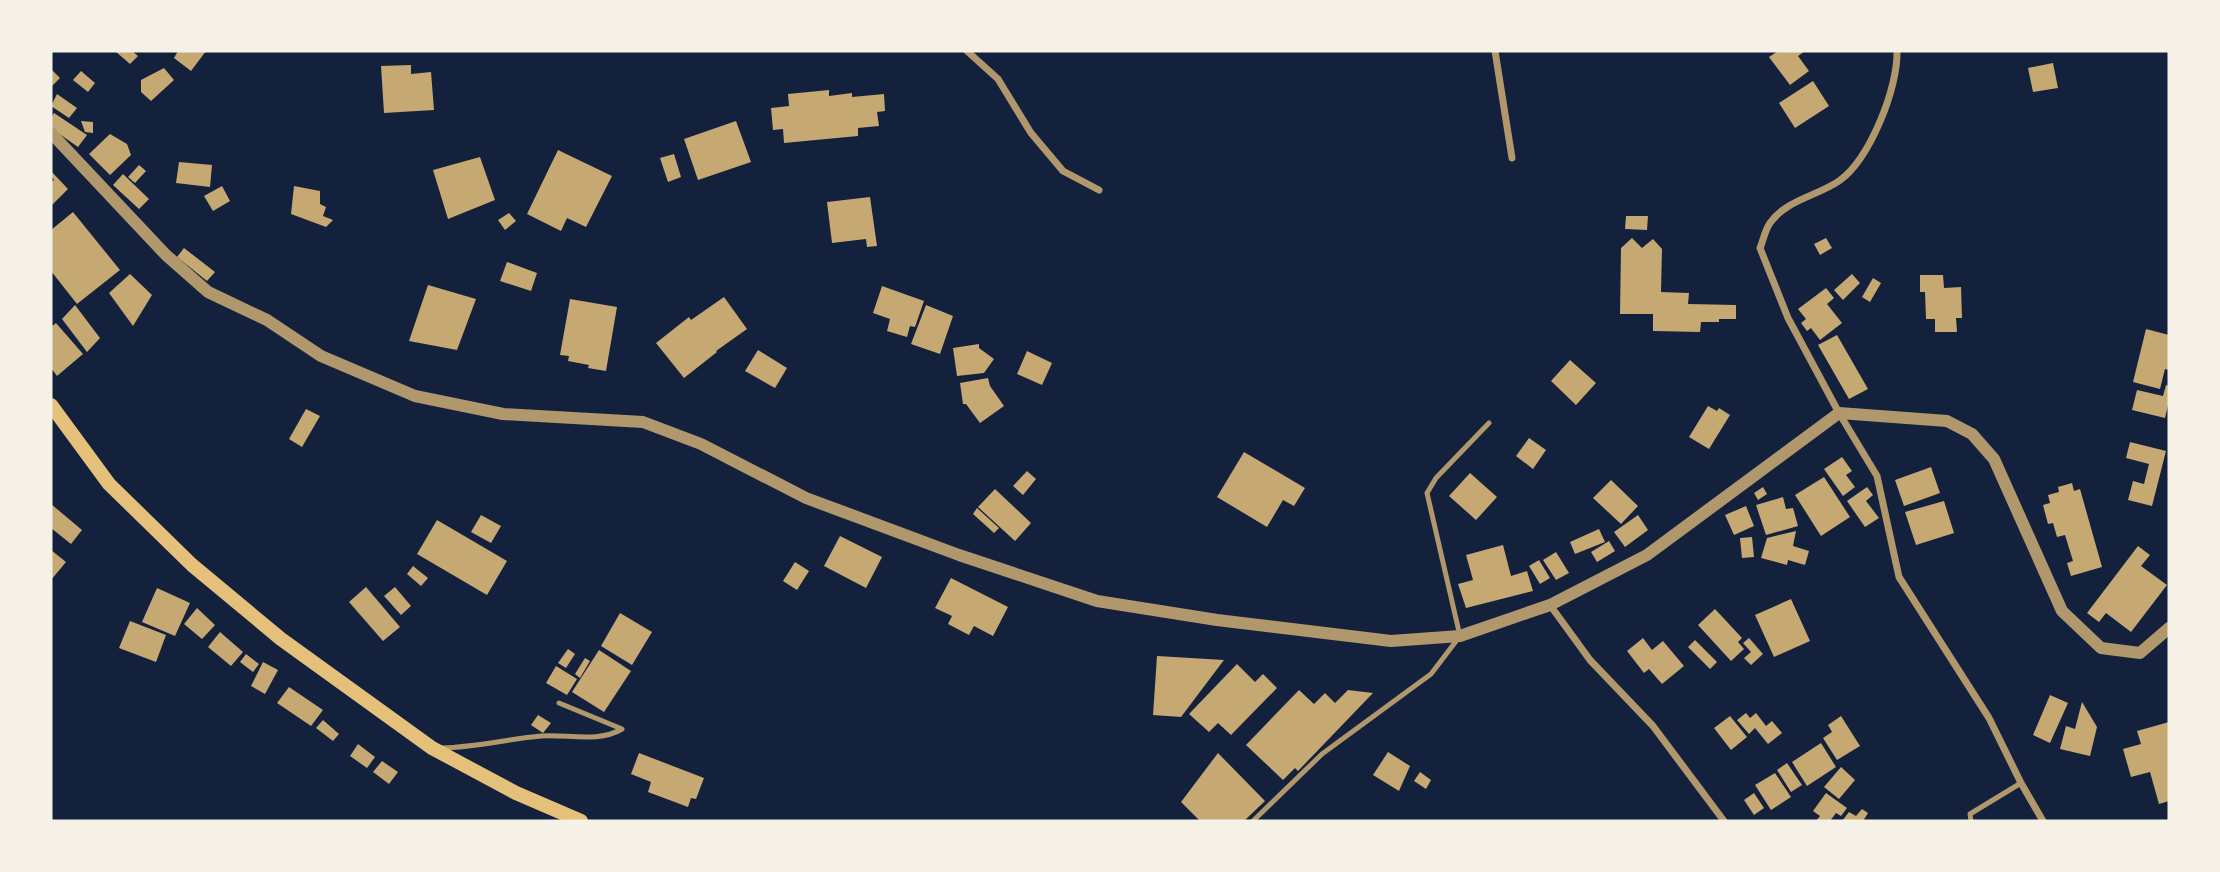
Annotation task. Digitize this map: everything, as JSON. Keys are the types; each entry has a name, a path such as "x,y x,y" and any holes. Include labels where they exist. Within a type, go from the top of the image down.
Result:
{"main road":[{"path":"51,405 109,484 192,565 281,639 432,748 516,793 581,821"}],"street":[{"path":"967,51 998,79 1031,133 1063,171 1099,190"},
{"path":"1495,51 1511,158"},
{"path":"1897,51 1897,68 1882,115 1859,161 1839,180 1787,207 1770,223 1760,248 1788,318 1839,414 1877,476 1899,577 1989,718 2043,821"},
{"path":"51,133 166,255 208,292 267,320 321,356 415,396 502,414 643,422 701,444 806,498 959,555 1097,601 1217,620 1391,641 1460,636 1550,605 1647,555 1839,414 1947,421 1972,434 1994,459 2062,611 2101,648 2140,653 2169,628"},
{"path":"1550,605 1590,660 1653,726 1724,821"}],"lane":[{"path":"1253,821 1322,754 1431,674 1460,636 1427,493 1436,478 1489,423"},
{"path":"432,748 468,747 542,736 611,736 622,729 559,703"},
{"path":"1970,821 1970,814 2021,783"}],"building":[{"path":"115,51 132,51 138,56 130,64"},
{"path":"178,51 206,51 191,71 174,58"},
{"path":"1778,51 1805,51 1798,56 1809,71 1790,85 1769,57"},
{"path":"2053,63 2058,88 2033,92 2028,68"},
{"path":"411,65 411,74 431,72 434,110 384,113 381,66"},
{"path":"164,68 174,80 151,101 141,92 141,80"},
{"path":"51,69 60,78 51,87"},
{"path":"81,71 95,83 88,92 73,80"},
{"path":"1813,81 1829,106 1795,128 1779,103"},
{"path":"829,90 829,96 852,93 852,97 884,94 885,111 877,112 879,126 858,128 858,136 784,143 783,129 773,130 771,108 789,106 788,94"},
{"path":"57,94 77,108 69,118 51,106"},
{"path":"54,113 87,135 78,147 51,128"},
{"path":"81,121 93,122 93,133 85,132"},
{"path":"736,121 751,162 698,180 684,139"},
{"path":"110,134 127,144 131,155 110,175 89,154"},
{"path":"558,150 612,176 586,227 567,218 561,231 527,214"},
{"path":"674,154 681,177 668,182 660,158"},
{"path":"480,157 495,200 448,219 433,170"},
{"path":"179,162 212,165 210,187 176,183"},
{"path":"139,165 146,171 135,183 128,177"},
{"path":"51,171 68,189 51,206 51,182 54,180"},
{"path":"123,174 149,199 139,209 113,185"},
{"path":"222,186 230,201 213,211 204,196"},
{"path":"294,186 320,191 320,204 326,207 323,216 333,220 326,227 291,214"},
{"path":"870,197 877,246 867,247 866,239 832,243 827,202"},
{"path":"73,212 120,270 77,304 51,271 51,230"},
{"path":"509,213 516,221 505,230 498,220"},
{"path":"1626,216 1648,216 1647,230 1625,229"},
{"path":"1632,238 1642,248 1653,239 1662,249 1661,292 1689,293 1688,304 1736,305 1736,319 1701,322 1700,332 1653,331 1653,314 1620,314 1621,248"},
{"path":"1826,238 1832,248 1820,255 1814,244"},
{"path":"184,248 215,272 207,281 177,257"},
{"path":"507,262 537,273 531,291 500,281"},
{"path":"130,274 152,295 133,326 109,293"},
{"path":"1852,274 1860,283 1843,300 1834,290"},
{"path":"1920,275 1943,275 1944,288 1961,287 1962,318 1956,318 1957,332 1935,332 1935,319 1926,319 1925,292 1920,292"},
{"path":"1873,278 1881,283 1870,302 1862,297"},
{"path":"428,285 476,299 457,350 409,341"},
{"path":"882,286 924,301 915,327 910,326 907,337 887,331 890,319 873,313"},
{"path":"1826,288 1834,298 1827,304 1842,323 1820,340 1811,328 1807,331 1801,323 1806,319 1798,309"},
{"path":"724,297 747,329 684,378 656,343 689,317 691,320"},
{"path":"570,299 617,307 606,371 588,368 589,365 568,361 569,356 560,355"},
{"path":"75,305 100,338 87,352 62,319"},
{"path":"926,305 953,316 940,354 911,344"},
{"path":"56,323 83,354 57,376 51,368 51,327"},
{"path":"2146,329 2169,335 2169,370 2165,369 2160,389 2133,382"},
{"path":"1837,335 1868,389 1849,399 1818,345"},
{"path":"979,344 979,348 994,359 984,373 957,376 953,348"},
{"path":"758,350 787,368 775,388 745,371"},
{"path":"1027,351 1052,363 1042,385 1017,374"},
{"path":"1570,360 1596,383 1576,405 1551,381"},
{"path":"988,378 990,386 1004,406 980,423 966,404 963,404 960,383"},
{"path":"2166,385 2169,386 2169,401 2165,418 2132,410 2137,390 2163,396"},
{"path":"1708,406 1717,411 1719,408 1730,415 1709,449 1689,437"},
{"path":"306,409 320,416 302,447 289,439"},
{"path":"1529,438 1546,450 1533,469 1516,456"},
{"path":"2130,442 2166,451 2152,506 2128,500 2133,481 2144,484 2149,464 2126,458"},
{"path":"1244,452 1305,488 1294,506 1283,500 1267,527 1217,497"},
{"path":"1842,457 1852,471 1846,475 1855,487 1843,496 1824,469"},
{"path":"1931,467 1940,493 1904,506 1895,480"},
{"path":"1027,471 1036,479 1023,495 1013,486"},
{"path":"1470,473 1497,497 1476,520 1449,496"},
{"path":"1824,477 1850,517 1821,536 1795,495"},
{"path":"1611,480 1638,506 1621,524 1593,498"},
{"path":"2072,483 2074,491 2080,489 2102,567 2071,576 2067,563 2073,561 2065,535 2057,537 2053,523 2048,524 2043,505 2050,503 2048,495 2059,492 2058,487"},
{"path":"1763,487 1767,494 1758,500 1754,493"},
{"path":"1867,487 1873,495 1866,501 1879,518 1865,527 1847,501"},
{"path":"995,489 1031,523 1015,541 978,507"},
{"path":"1783,497 1786,509 1793,508 1798,526 1766,535 1756,505"},
{"path":"1944,501 1954,533 1916,545 1905,512"},
{"path":"51,504 82,530 71,544 51,528"},
{"path":"1746,506 1754,526 1734,535 1725,515"},
{"path":"977,508 999,528 994,533 973,514"},
{"path":"481,515 501,526 491,543 471,532"},
{"path":"1638,515 1648,530 1625,547 1614,532"},
{"path":"437,520 507,561 487,595 417,554"},
{"path":"1599,529 1605,542 1575,554 1570,542"},
{"path":"1796,531 1793,546 1809,551 1805,565 1788,560 1787,565 1761,558 1767,538"},
{"path":"840,536 882,557 866,588 824,566"},
{"path":"1752,537 1754,557 1742,558 1740,538"},
{"path":"1609,541 1615,551 1597,562 1591,552"},
{"path":"1503,545 1511,576 1527,571 1533,591 1466,608 1458,584 1473,580 1466,555"},
{"path":"2138,546 2150,555 2141,566 2167,585 2131,632 2106,613 2099,622 2087,613"},
{"path":"51,550 66,562 51,580"},
{"path":"1556,552 1569,573 1556,580 1543,560"},
{"path":"1539,560 1550,578 1540,584 1529,566"},
{"path":"795,562 809,571 797,590 783,581"},
{"path":"413,566 428,578 421,586 407,574"},
{"path":"951,578 1008,607 993,636 974,626 969,635 948,624 952,616 935,608"},
{"path":"366,587 400,627 383,641 349,602"},
{"path":"395,587 411,606 401,615 384,596"},
{"path":"157,588 190,603 175,636 142,622"},
{"path":"1791,599 1810,641 1774,657 1755,615"},
{"path":"197,608 215,625 202,639 184,624"},
{"path":"1715,609 1742,638 1738,642 1744,649 1731,661 1698,625"},
{"path":"620,613 652,632 632,665 601,646"},
{"path":"130,621 166,635 156,662 119,648"},
{"path":"220,632 243,652 231,666 208,647"},
{"path":"1643,638 1652,650 1663,641 1684,666 1662,684 1649,669 1644,673 1627,651"},
{"path":"1749,638 1763,654 1751,665 1744,658 1751,652 1743,643"},
{"path":"1695,640 1717,662 1710,669 1688,647"},
{"path":"568,649 575,654 566,668 558,663"},
{"path":"599,650 631,671 604,712 572,692"},
{"path":"246,654 259,664 253,672 240,662"},
{"path":"1157,656 1224,660 1181,717 1153,715"},
{"path":"585,658 590,661 580,678 575,674"},
{"path":"263,662 278,670 265,694 251,686"},
{"path":"1237,664 1255,682 1263,674 1277,688 1231,735 1218,723 1209,732 1189,714"},
{"path":"556,666 577,679 567,695 546,683"},
{"path":"289,687 323,710 311,726 277,703"},
{"path":"1299,690 1314,704 1325,693 1335,703 1348,690 1373,693 1298,771 1295,768 1283,780 1246,745"},
{"path":"2050,695 2068,703 2050,743 2033,735"},
{"path":"2082,702 2097,727 2090,756 2060,749 2066,726 2075,729"},
{"path":"1746,713 1750,718 1756,713 1766,726 1772,721 1782,733 1768,744 1755,728 1749,734 1737,720"},
{"path":"538,715 551,723 543,733 531,725"},
{"path":"1730,716 1747,737 1731,750 1714,728"},
{"path":"1841,716 1860,746 1837,760 1823,738 1832,732 1828,725"},
{"path":"323,720 339,734 333,741 316,728"},
{"path":"2169,722 2169,801 2159,804 2150,772 2131,777 2123,749 2141,744 2137,731"},
{"path":"1821,743 1836,767 1807,786 1792,762"},
{"path":"358,744 375,757 367,768 350,756"},
{"path":"1388,752 1410,766 1399,791 1373,775"},
{"path":"639,753 704,778 696,799 691,798 688,807 648,792 651,782 631,774"},
{"path":"1218,753 1265,801 1244,821 1200,821 1181,802"},
{"path":"382,761 398,772 389,784 373,772"},
{"path":"1787,763 1802,785 1791,792 1777,770"},
{"path":"1841,767 1855,780 1839,799 1824,787"},
{"path":"1420,772 1431,780 1426,789 1414,781"},
{"path":"1775,773 1791,797 1771,810 1755,785"},
{"path":"1754,793 1764,808 1754,815 1744,800"},
{"path":"1826,793 1847,808 1841,816 1836,813 1830,821 1816,821 1820,816 1813,811"},
{"path":"1862,809 1868,813 1863,821 1842,821 1849,812 1856,816"}]}
